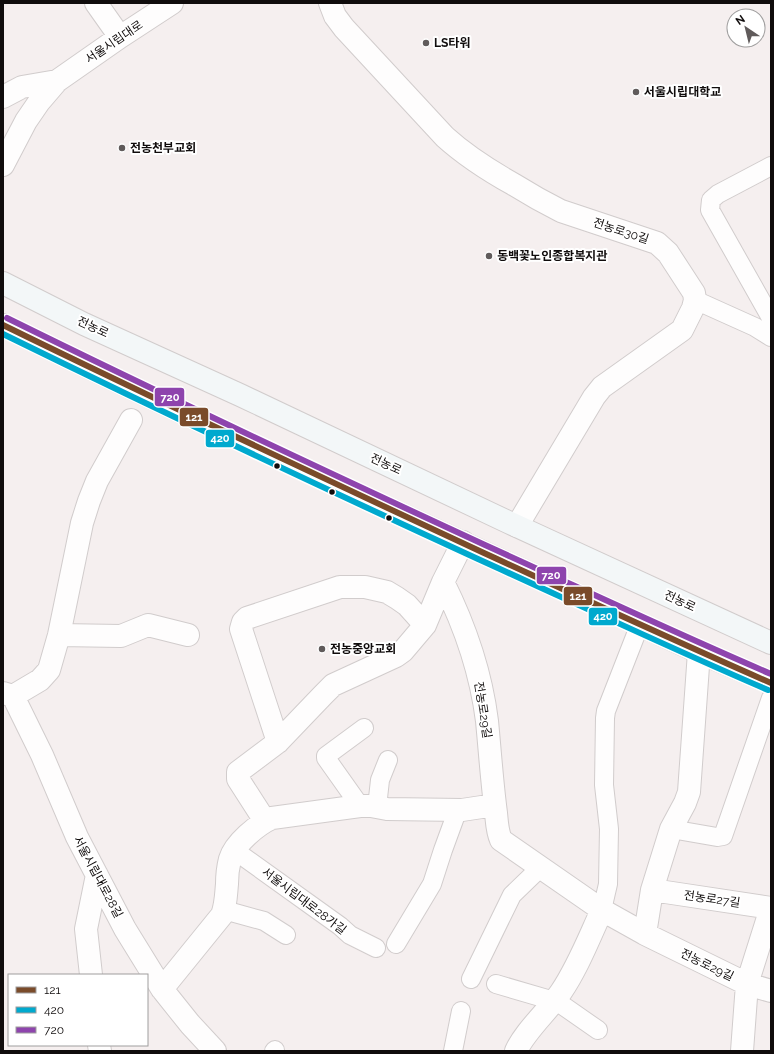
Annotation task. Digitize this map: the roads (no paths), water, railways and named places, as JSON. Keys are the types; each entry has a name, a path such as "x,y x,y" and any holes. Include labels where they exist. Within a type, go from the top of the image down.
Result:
{"main road":[{"name":"전농로","path":"3,283 84,324 240,395 517,526 771,643"},
{"path":"3,325 87,367 699,652 771,683"}],"street":[{"path":"96,3 120,37"},
{"name":"서울시립대로","path":"3,165 39,102 57,81 172,3"},
{"name":"전농로30길","path":"330,3 335,16 344,28 445,137 458,149 480,165 548,205 561,211 657,243 668,253 690,285 694,293 695,300"},
{"name":"서울시립대로","path":"3,97 22,87 57,81"},
{"path":"517,526 594,397 602,387 682,330 693,308 695,300"},
{"path":"8,694 40,680 49,670 59,635 82,523 89,501 97,481 131,420"},
{"path":"265,821 238,779 238,772 278,742 333,686 396,656 403,651 425,625 443,582 463,542"},
{"name":"전농로29길","path":"443,582 461,621 480,682 485,708 495,805 501,840 602,910 645,934 747,984 771,991"},
{"path":"278,742 241,629 243,622 247,618 252,615 340,586 365,587 387,592 407,605 425,625"},
{"path":"59,635 121,636 148,625 188,635"},
{"path":"645,934 652,890 672,829 685,803 688,792 699,652"},
{"name":"서울시립대로28길","path":"8,694 42,755 77,836 126,929 162,989 190,1024 215,1051"},
{"path":"162,989 222,915 224,910 230,859 234,850 241,841 265,821 272,818 369,806 387,809 458,809 495,805"},
{"path":"91,974 86,929 97,875"},
{"name":"전농로27길","path":"652,890 771,908 747,984 742,1051"},
{"path":"516,1051 522,1040 554,1001 572,974 602,910"}],"lane":[{"path":"771,166 718,194 711,200 710,210 771,318"},
{"path":"695,300 755,327 771,337"},
{"path":"602,910 608,884 609,829 604,785 605,718 606,711 640,624"},
{"path":"672,829 718,838 723,836 771,698"},
{"path":"364,728 326,756 326,758 369,806 388,760"},
{"path":"396,944 432,884 458,809"},
{"name":"서울시립대로28가길","path":"234,850 340,926 350,935 376,948"},
{"path":"471,979 512,895 541,867"},
{"path":"224,910 264,921 286,935"},
{"path":"496,984 554,1001 598,1030"},
{"path":"453,1051 461,1012"}],"place":[{"name":"LS타워","path":"426,43"},
{"name":"서울시립대학교","path":"636,92"},
{"name":"전농천부교회","path":"122,148"},
{"name":"동백꽃노인종합복지관","path":"489,256"},
{"name":"전농중앙교회","path":"322,649"}]}
